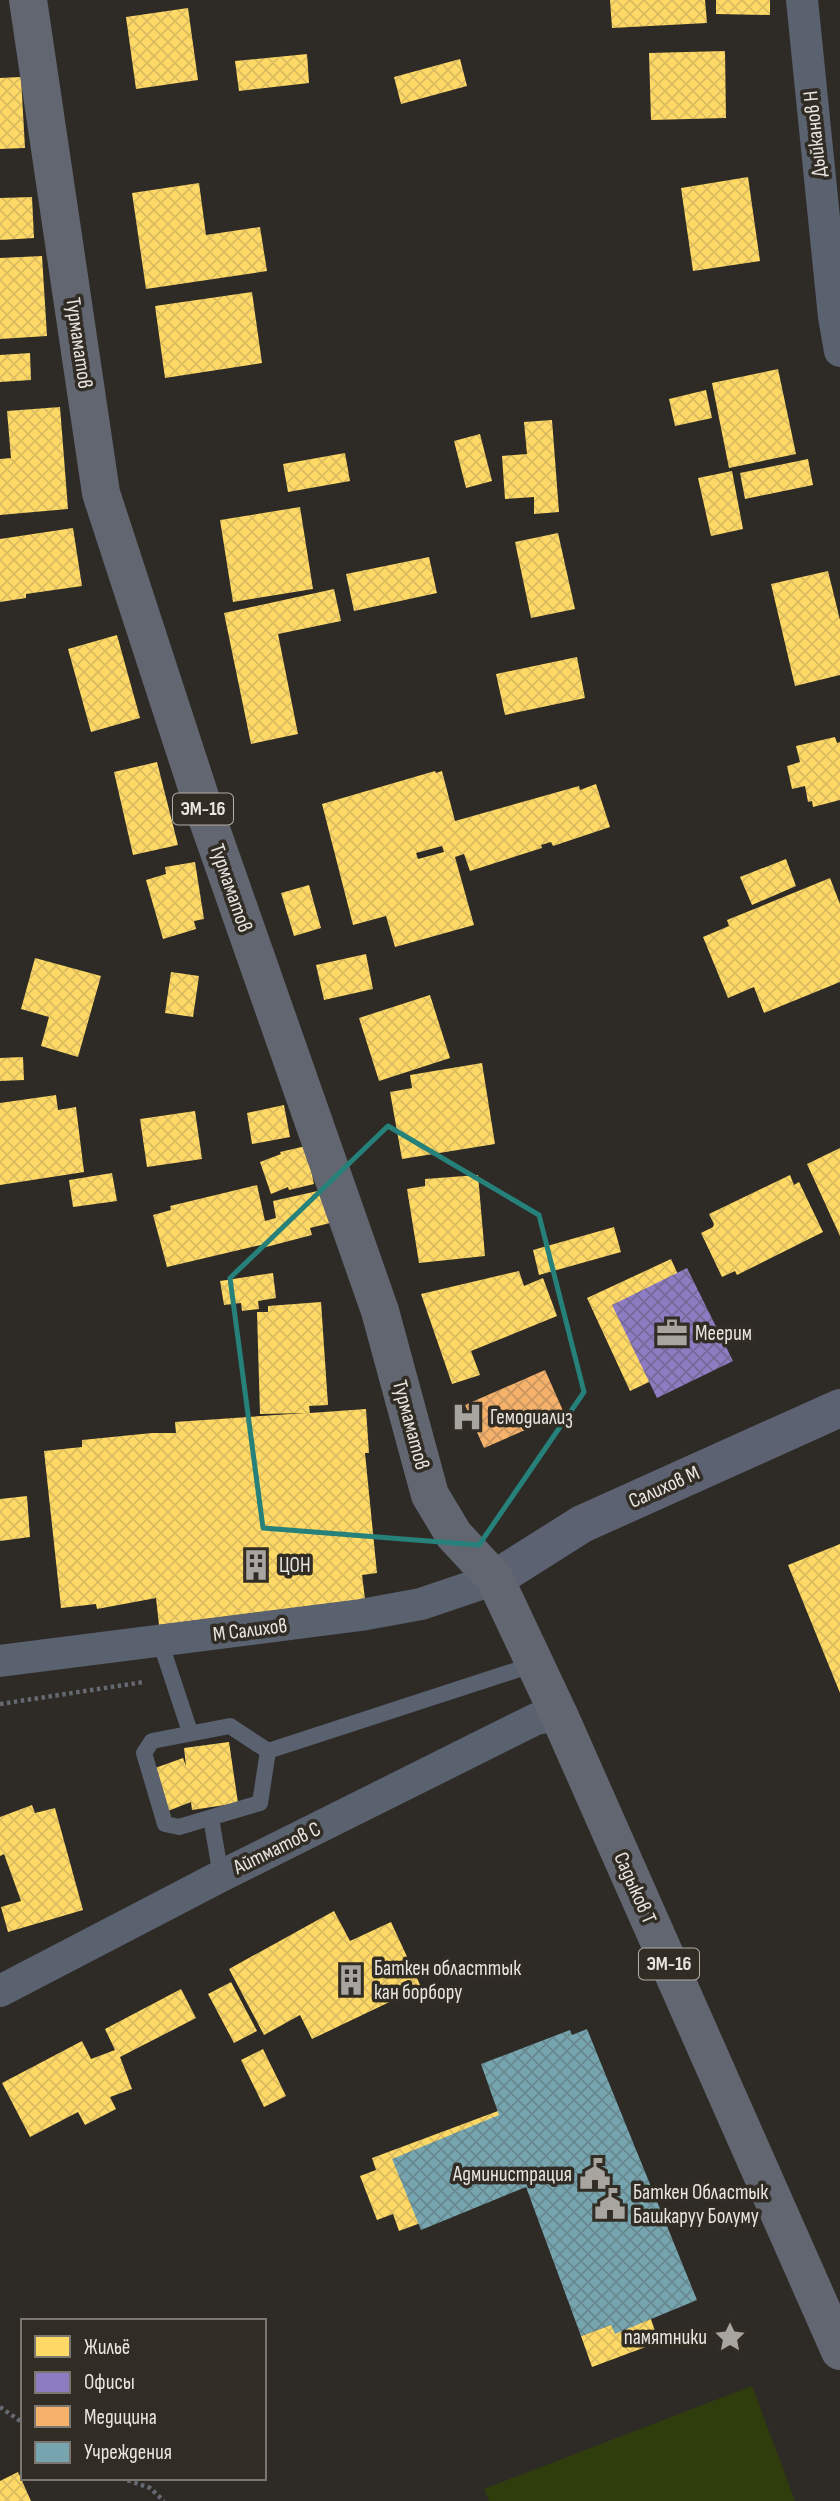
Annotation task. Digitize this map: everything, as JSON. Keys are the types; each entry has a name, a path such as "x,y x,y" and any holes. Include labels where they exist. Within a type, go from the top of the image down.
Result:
{"highway":[{"name":"Турмаматов","path":"28,0 101,493 205,812 380,1311 430,1495 454,1535 495,1579"},
{"name":"Садыков Т","path":"495,1579 559,1715 840,2351"}],"main road":[{"name":"Салихов М","path":"495,1579 582,1524 840,1408"}],"street":[{"name":"Дыйканов Н","path":"802,0 834,317 840,351"},
{"name":"М Салихов","path":"0,1661 361,1615 421,1604 495,1579"},
{"name":"Айтматов С","path":"0,1991 221,1876 536,1719 559,1715"}],"lane":[{"path":"160,1641 190,1732"},
{"path":"268,1751 535,1664"},
{"path":"230,1726 268,1751 260,1804 179,1827 165,1825 144,1753 152,1741 230,1726"},
{"path":"211,1818 221,1876"}],"path":[{"path":"0,1704 172,1678"},
{"path":"0,2407 21,2422"},
{"path":"127,2480 150,2488 163,2501"}],"highlighted area":[{"path":"388,1126 539,1215 584,1392 479,1545 263,1528 230,1278"}],"green space":[{"path":"752,2386 795,2501 489,2501 484,2489"}],"building: Жильё":[{"path":"610,0 705,0 707,23 612,28"},
{"path":"716,0 770,0 770,15 716,14"},
{"path":"188,8 198,80 136,89 126,17"},
{"path":"725,51 726,118 651,120 649,53"},
{"path":"307,54 309,83 239,91 235,61"},
{"path":"460,59 467,86 401,104 394,77"},
{"path":"21,77 25,148 0,149 0,78"},
{"path":"748,177 760,261 693,271 681,188"},
{"path":"199,183 206,235 260,227 267,271 146,289 132,193"},
{"path":"32,197 34,238 0,240 0,198"},
{"path":"42,256 47,336 0,339 0,258"},
{"path":"252,292 262,363 165,378 155,306"},
{"path":"30,353 31,380 0,382 0,355"},
{"path":"778,369 796,454 729,468 712,383"},
{"path":"706,390 712,418 675,426 669,399"},
{"path":"60,407 68,509 0,515 0,459 11,458 7,411"},
{"path":"552,420 559,512 534,514 534,497 505,499 502,456 527,454 524,422"},
{"path":"480,434 492,481 466,488 454,441"},
{"path":"345,453 350,481 288,492 283,464"},
{"path":"808,459 813,485 745,499 740,473"},
{"path":"732,471 743,529 711,536 698,478"},
{"path":"300,507 313,589 233,602 220,520"},
{"path":"73,528 82,586 26,594 26,598 0,602 0,539"},
{"path":"558,533 575,609 531,618 515,542"},
{"path":"429,557 437,593 354,611 346,574"},
{"path":"828,571 840,620 840,675 795,686 771,584"},
{"path":"334,589 341,621 278,634 298,734 251,744 224,613"},
{"path":"117,635 140,718 91,732 68,649"},
{"path":"577,657 585,698 505,715 496,674"},
{"path":"835,737 837,743 840,742 840,800 813,807 812,801 808,802 805,786 792,789 787,766 800,762 796,746"},
{"path":"157,762 178,845 133,855 114,772"},
{"path":"442,771 455,821 579,786 580,790 596,784 610,827 553,846 551,842 541,845 542,848 470,871 464,854 455,857 474,925 395,947 386,916 353,925 322,804","holes":["442,846 444,852 418,859 416,853"]},
{"path":"786,859 796,886 752,905 740,877"},
{"path":"195,862 204,919 194,921 196,929 163,939 146,880 166,874 165,867"},
{"path":"830,878 840,904 840,982 764,1013 754,987 728,998 703,937 729,926 727,920"},
{"path":"309,885 321,928 294,936 281,893"},
{"path":"366,954 373,989 324,1000 316,965"},
{"path":"35,958 101,976 78,1057 41,1046 49,1017 21,1009"},
{"path":"171,972 199,976 193,1017 165,1013"},
{"path":"430,995 450,1058 379,1081 359,1018"},
{"path":"23,1057 24,1080 0,1081 0,1058"},
{"path":"482,1063 495,1144 402,1159 390,1092 412,1088 410,1075"},
{"path":"56,1095 58,1110 76,1107 84,1172 0,1185 0,1103"},
{"path":"284,1105 290,1137 252,1144 247,1113"},
{"path":"195,1111 202,1159 147,1167 140,1119"},
{"path":"306,1146 314,1184 289,1190 288,1187 271,1194 260,1162 281,1154 280,1152"},
{"path":"840,1148 840,1236 807,1164"},
{"path":"112,1173 117,1201 73,1207 69,1180"},
{"path":"478,1175 485,1256 419,1263 407,1189 425,1186 425,1179"},
{"path":"790,1175 794,1185 799,1182 823,1232 737,1275 735,1271 722,1277 701,1233 713,1227 709,1214"},
{"path":"257,1185 265,1221 276,1218 273,1201 322,1190 330,1223 310,1228 312,1235 167,1267 153,1215 171,1210 170,1206"},
{"path":"614,1227 621,1252 539,1275 533,1250"},
{"name":"Меерим","path":"671,1259 713,1352 630,1391 587,1298"},
{"path":"519,1271 524,1286 543,1278 557,1316 471,1351 480,1375 452,1384 421,1294"},
{"path":"273,1273 276,1298 258,1301 259,1309 242,1311 241,1303 224,1305 220,1281"},
{"path":"321,1302 328,1405 309,1406 310,1413 366,1409 369,1453 365,1453 377,1573 362,1575 365,1599 159,1625 156,1598 97,1609 96,1604 61,1608 44,1451 82,1447 82,1440 176,1433 175,1422 306,1413 260,1414 257,1312 268,1312 268,1306"},
{"path":"27,1496 30,1537 0,1541 0,1499"},
{"path":"840,1544 840,1693 788,1565"},
{"path":"229,1742 238,1803 192,1810 191,1802 160,1814 144,1772 183,1758 186,1766 184,1748"},
{"path":"32,1805 35,1813 55,1808 83,1910 8,1932 1,1907 21,1901 4,1854 0,1856 0,1817"},
{"name":"Баткен областтык кан борбору","path":"334,1911 350,1941 391,1922 421,1987 312,2039 300,2015 264,2035 229,1969"},
{"path":"231,1982 257,2031 234,2043 208,1994"},
{"path":"181,1989 196,2018 120,2057 132,2089 110,2097 116,2109 85,2125 78,2112 30,2137 2,2083 82,2041 91,2059 115,2050 105,2029"},
{"path":"263,2049 286,2096 264,2107 241,2060"},
{"path":"498,2111 525,2184 399,2231 393,2214 377,2220 360,2176 376,2170 372,2158"},
{"path":"648,2311 659,2342 592,2367 581,2336"},
{"path":"18,2472 31,2501 0,2501 0,2481"}],"building: Офисы":[{"name":"Меерим","path":"687,1268 733,1361 657,1398 612,1305"}],"building: Медицина":[{"path":"545,1370 564,1413 484,1448 465,1405"}],"building: Учреждения":[{"name":"Баткен Областык Башкаруу Болуму","path":"587,2029 697,2300 615,2334 611,2325 581,2336 526,2187 421,2230 392,2159 499,2115 481,2064 570,2030 572,2035"}],"place":[{"name":"Меерим","path":"672,1333"},
{"name":"Гемодиализ","path":"467,1417"},
{"name":"ЦОН","path":"256,1565"},
{"name":"Баткен областтык кан борбору","path":"351,1980"},
{"name":"Администрация","path":"595,2174"},
{"name":"Баткен Областык Башкаруу Болуму","path":"610,2204"},
{"name":"памятники","path":"730,2337"}]}
